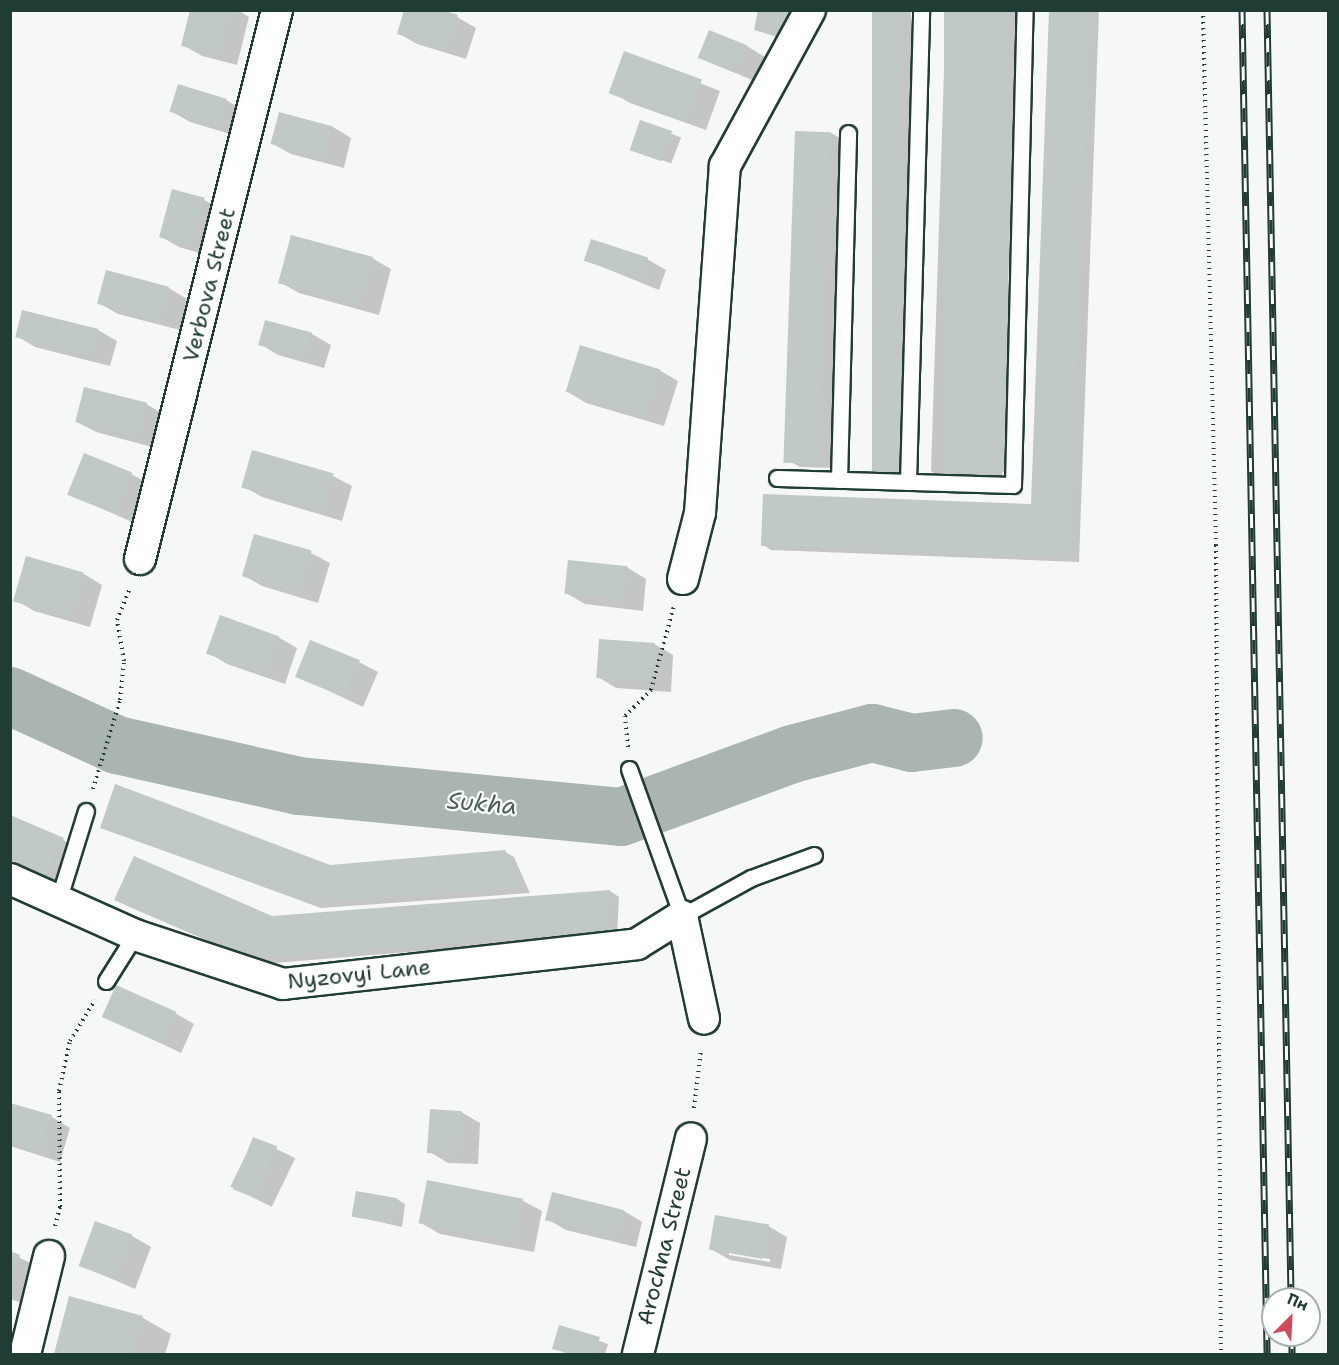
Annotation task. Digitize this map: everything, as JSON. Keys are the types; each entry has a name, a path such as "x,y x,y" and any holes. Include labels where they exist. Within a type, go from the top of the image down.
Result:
{"street":[{"name":"Verbova Street","path":"136,570 277,10"},
{"path":"683,579 700,513 725,166 810,10"},
{"name":"Nyzovyi Lane","path":"10,879 59,898 135,935 283,984 637,944 682,916"},
{"path":"682,916 704,1019"},
{"name":"Arochna Street","path":"638,1354 691,1138"},
{"path":"25,1354 49,1256"}],"lane":[{"path":"908,482 921,10"},
{"path":"777,478 1013,485 1025,10"},
{"path":"839,480 848,133"},
{"path":"629,769 639,806 682,916 751,878 814,855"},
{"path":"59,898 86,812"},
{"path":"106,981 135,935"}],"path":[{"path":"1203,10 1216,533 1221,1354"},
{"path":"86,812 112,734 124,661 117,620 136,570"},
{"path":"629,769 625,716 651,690 683,579"},
{"path":"49,1256 60,1207 59,1091 70,1041 106,981"},
{"path":"691,1138 704,1019"}],"building":[{"path":"190,10 230,10 219,55 181,46"},
{"path":"404,10 442,10 458,15 447,49 397,34"},
{"path":"758,10 791,10 785,38 754,30"},
{"path":"872,10 902,10 902,474 872,474"},
{"path":"944,10 1008,10 1008,472 944,472"},
{"path":"1049,10 1091,10 1071,558 761,546 763,494 1031,504"},
{"path":"709,30 747,45 736,73 698,58"},
{"path":"624,51 702,79 687,122 609,93"},
{"path":"178,84 227,99 218,127 170,112"},
{"path":"279,112 333,126 325,158 270,144"},
{"path":"640,120 672,131 662,161 630,150"},
{"path":"795,131 831,132 819,464 783,463"},
{"path":"172,189 205,198 192,246 159,237"},
{"path":"291,235 373,257 360,305 278,283"},
{"path":"591,239 648,258 641,279 584,261"},
{"path":"106,270 169,287 160,321 97,304"},
{"path":"22,310 99,329 92,356 15,337"},
{"path":"265,320 312,333 306,358 258,345"},
{"path":"580,345 660,370 646,416 566,392"},
{"path":"84,387 147,403 138,438 75,422"},
{"path":"252,450 334,473 323,511 241,487"},
{"path":"84,453 132,472 115,514 67,495"},
{"path":"254,534 312,551 300,593 242,576"},
{"path":"26,556 84,573 71,618 13,601"},
{"path":"568,560 628,566 624,600 564,594"},
{"path":"220,615 279,637 265,675 206,654"},
{"path":"599,639 655,643 652,682 596,678"},
{"path":"310,640 360,660 345,697 295,677"},
{"path":"115,784 330,865 505,850 522,888 311,903 100,828"},
{"path":"10,815 64,838 45,882 10,867"},
{"path":"134,856 272,916 610,890 609,931 251,959 114,900"},
{"path":"116,985 176,1012 162,1044 102,1017"},
{"path":"10,1103 52,1115 41,1152 10,1143"},
{"path":"430,1109 462,1111 459,1155 427,1153"},
{"path":"253,1137 277,1146 257,1199 233,1189"},
{"path":"427,1180 523,1199 515,1242 419,1223"},
{"path":"356,1191 397,1198 393,1224 351,1217"},
{"path":"552,1192 624,1210 617,1238 545,1220"},
{"path":"715,1215 769,1225 763,1259 709,1249"},
{"path":"95,1221 133,1235 116,1280 79,1266"},
{"path":"10,1251 20,1255 11,1281 10,1281"},
{"path":"69,1296 143,1316 133,1354 54,1354"},
{"path":"559,1325 600,1337 595,1354 572,1354 552,1349"}],"waterway":[{"name":"Sukha","path":"10,696 117,745 299,786 621,817 792,754 872,733 912,743 954,738"}],"railway":[{"path":"1242,10 1267,1354"},
{"path":"1267,10 1291,1287"},
{"path":"1292,1347 1292,1354"}]}
